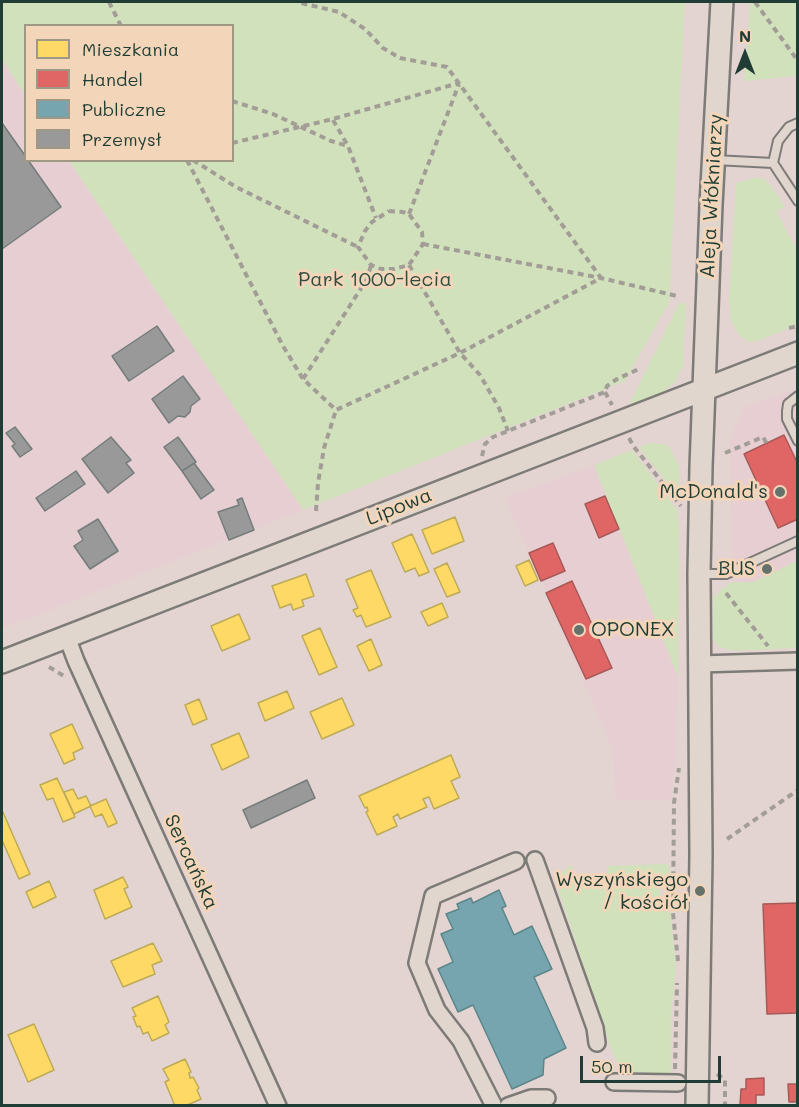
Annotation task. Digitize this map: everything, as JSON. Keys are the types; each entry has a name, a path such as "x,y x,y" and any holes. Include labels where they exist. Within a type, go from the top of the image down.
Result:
{"main road":[{"name":"Aleja Włókniarzy","path":"697,1106 701,856 699,574 704,390 723,2"},
{"name":"Lipowa","path":"2,662 798,353"}],"street":[{"name":"Sercańska","path":"67,637 278,1106"},
{"path":"700,664 798,661"},
{"path":"535,860 595,1028 597,1043"},
{"path":"493,1105 461,1041 437,1010 417,963 434,896 516,861"},
{"path":"614,1082 678,1077"},
{"path":"508,1106 531,1098 547,1098"}],"lane":[{"path":"798,123 786,131 778,141 773,163 798,201"},
{"path":"714,160 773,163"},
{"path":"798,396 788,404 787,411 788,419 798,441"},
{"path":"699,574 726,574 798,541"}],"path":[{"path":"109,2 120,24"},
{"path":"297,2 339,12 364,29 383,48 400,58 447,67 601,278"},
{"path":"755,2 798,61"},
{"path":"234,144 333,119 459,83"},
{"path":"409,214 459,83"},
{"path":"234,101 273,114 331,141 348,146"},
{"path":"333,119 348,146 376,218"},
{"path":"188,162 283,346 303,379 336,410"},
{"path":"196,162 236,187 358,247 371,265 394,269 409,265 423,244 422,232 409,214 389,211 376,218 365,231 358,247"},
{"path":"423,244 601,278 677,296"},
{"path":"303,379 367,279 371,265"},
{"path":"409,265 460,352 480,375 499,408 508,431"},
{"path":"316,511 324,448 336,410 460,352 601,278"},
{"path":"789,328 798,326"},
{"path":"605,392 610,402"},
{"path":"725,453 763,437 766,444"},
{"path":"634,447 682,507"},
{"path":"726,593 772,651"},
{"path":"679,964 673,901 674,803 680,762"},
{"path":"727,839 798,790"},
{"path":"678,973 675,1020 675,1069 678,1077"},
{"path":"719,1074 725,1080 725,1106"}],"shaded area":[{"path":"2,59 24,93 24,162 70,162 303,510 2,629"},
{"path":"797,388 797,589 733,617 730,439 744,408"},
{"path":"594,465 678,677 675,765 671,800 616,800 612,748 505,498"}],"green space":[{"name":"Park 1000-lecia","path":"2,2 685,2 669,302 625,381 303,510 70,162 234,162 234,24 24,24 24,93 2,59"},
{"path":"750,2 797,2 797,76 744,81"},
{"path":"762,178 768,182 785,207 776,211 797,251 798,322 758,341 749,342 736,331 731,320 729,300 736,183"},
{"path":"679,303 686,303 683,366 676,381 663,392 629,405"},
{"path":"650,443 668,445 674,456 679,466 680,499 639,447"},
{"path":"632,450 677,510 679,529 678,677 594,465"},
{"path":"797,561 797,648 733,651 720,647 713,640 713,598 732,582 753,582"},
{"path":"666,864 669,866 669,880 660,880 660,902 669,902 676,966 671,1016 671,1074 630,1072 619,1065 611,1049 557,885 561,873 569,866 572,866 573,880 607,878 608,866"}],"building: Mieszkania":[{"path":"455,517 464,541 432,554 422,530"},
{"path":"412,534 429,572 419,576 415,568 405,572 392,543"},
{"path":"529,560 538,580 525,586 516,566"},
{"path":"447,563 460,592 447,597 434,569"},
{"path":"371,570 391,617 366,627 361,615 357,617 353,610 358,608 346,580"},
{"path":"306,574 314,596 302,600 304,606 293,610 291,604 280,608 272,586"},
{"path":"442,603 448,617 428,626 421,612"},
{"path":"239,614 250,639 222,651 211,626"},
{"path":"320,628 337,667 319,675 302,636"},
{"path":"371,639 382,665 369,671 357,646"},
{"path":"287,691 294,708 265,721 258,703"},
{"path":"342,698 354,725 322,739 310,712"},
{"path":"199,699 207,719 193,725 185,705"},
{"path":"72,724 83,748 73,753 75,759 64,764 50,734"},
{"path":"239,733 249,757 222,770 211,745"},
{"path":"451,755 460,777 451,781 459,798 434,809 429,797 423,799 427,807 400,819 398,814 393,817 397,826 377,835 366,812 367,807 365,808 359,796"},
{"path":"57,778 75,817 63,822 53,798 47,800 40,785"},
{"path":"73,789 78,799 86,796 91,806 74,814 64,792"},
{"path":"106,799 117,823 108,827 102,814 95,817 90,806"},
{"path":"2,810 30,874 19,879 2,840"},
{"path":"123,877 128,887 124,889 132,907 105,919 94,890"},
{"path":"49,881 56,897 33,908 26,892"},
{"path":"153,943 162,961 152,965 155,974 123,987 111,961"},
{"path":"158,996 169,1022 165,1025 169,1033 152,1041 148,1032 143,1034 140,1026 137,1027 133,1017 136,1016 132,1008"},
{"path":"34,1024 54,1070 28,1082 8,1035"},
{"path":"185,1059 191,1072 189,1073 190,1078 193,1077 199,1088 197,1090 201,1099 185,1106 175,1106 165,1082 169,1080 163,1069"}],"building: Handel":[{"name":"McDonald's","path":"784,435 798,464 798,519 778,528 744,454"},
{"path":"605,496 619,529 599,538 585,504"},
{"path":"553,543 565,571 541,581 529,553"},
{"name":"OPONEX","path":"572,581 612,668 586,679 546,593"},
{"path":"798,903 798,1013 767,1014 763,904"},
{"path":"764,1078 764,1095 756,1095 756,1106 740,1106 741,1089 746,1089 746,1079"},
{"path":"788,1084 798,1084 798,1102 789,1102"}],"building: Publiczne":[{"path":"499,890 506,906 502,908 514,935 532,926 552,969 534,977 566,1048 544,1059 543,1075 512,1089 473,1005 458,1012 438,969 453,962 441,934 453,929 446,914 459,909 457,904 471,898 473,903"}],"building: Przemysł":[{"path":"2,123 24,154 24,162 29,162 61,207 2,249"},
{"path":"157,326 174,351 129,381 112,356"},
{"path":"183,376 200,399 191,406 190,412 185,417 178,416 169,423 152,399"},
{"path":"15,427 32,449 20,457 12,446 15,444 6,433"},
{"path":"111,437 131,460 126,463 134,473 108,493 82,459"},
{"path":"178,437 196,462 182,471 164,447"},
{"path":"194,463 214,490 201,499 182,471"},
{"path":"76,471 85,484 45,511 36,498"},
{"path":"242,498 254,530 229,540 218,512 239,505 237,500"},
{"path":"98,519 118,551 90,569 74,546 83,540 78,531"},
{"path":"307,780 315,798 251,828 243,810"}],"place":[{"name":"McDonald's","path":"780,492"},
{"name":"BUS","path":"767,569"},
{"name":"OPONEX","path":"579,630"},
{"name":"Wyszyńskiego / kościół","path":"700,891"}]}
